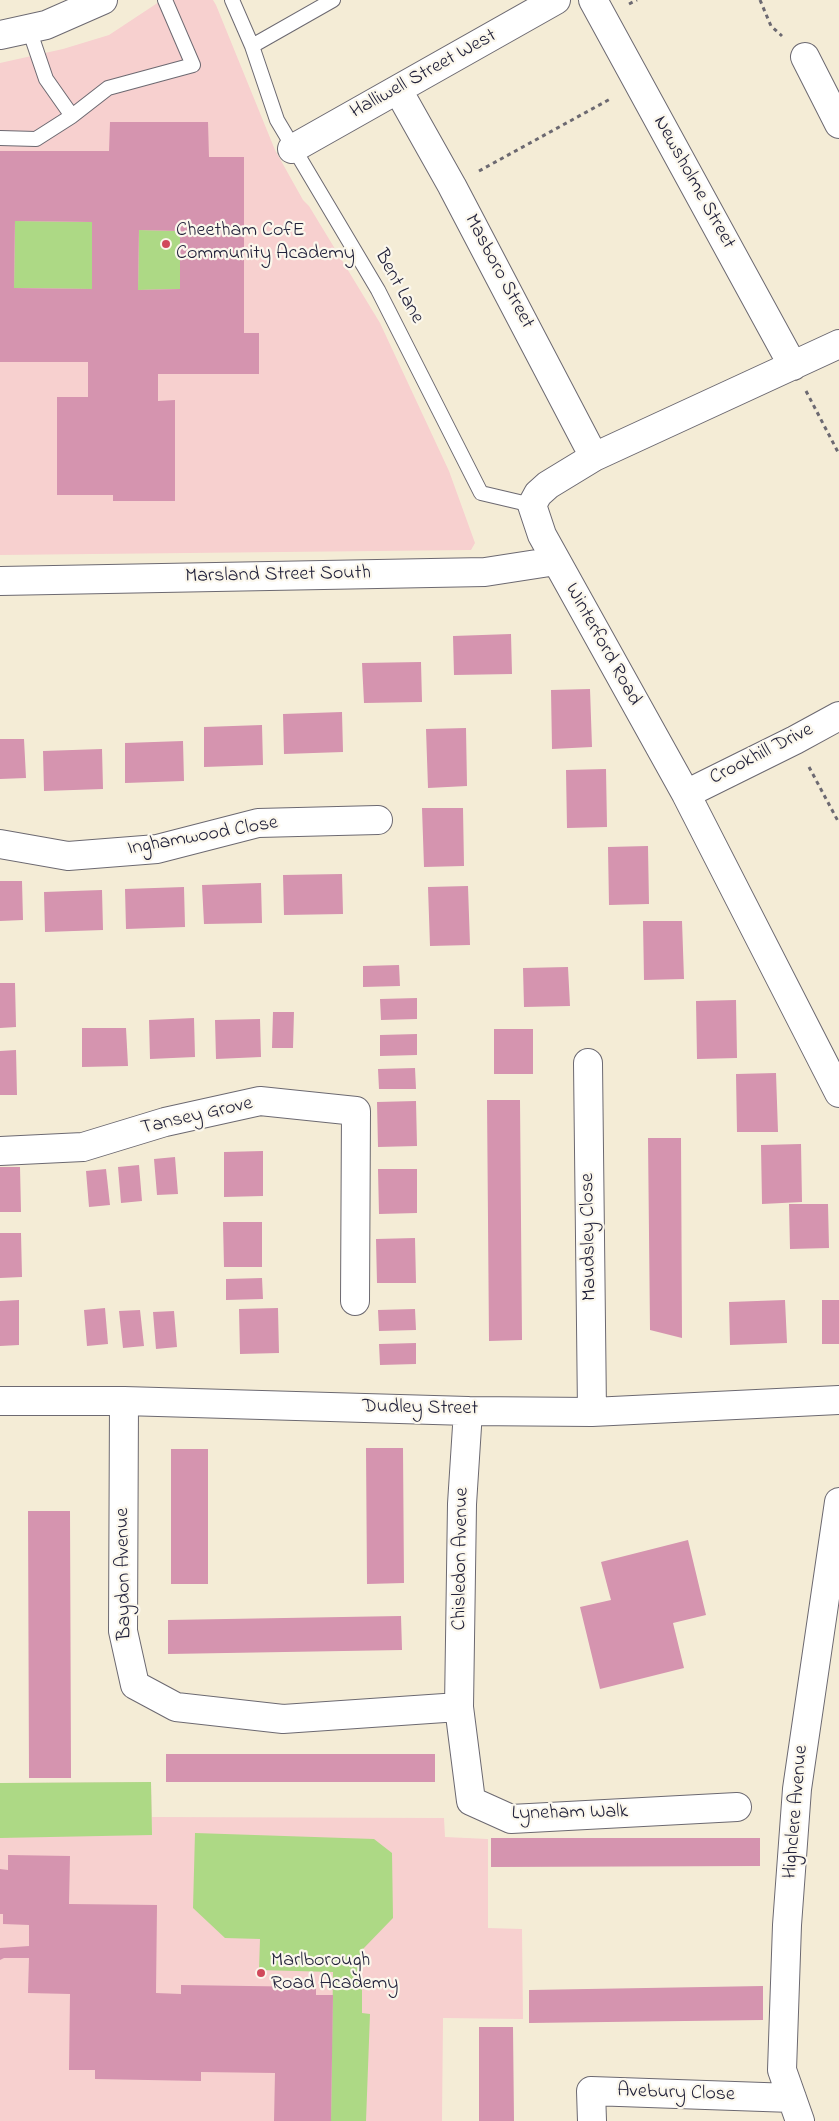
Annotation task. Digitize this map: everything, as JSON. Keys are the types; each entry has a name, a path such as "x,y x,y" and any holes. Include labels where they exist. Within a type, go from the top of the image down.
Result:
{"street":[{"path":"0,33 46,25 103,0"},
{"name":"Halliwell Street West","path":"292,149 556,0"},
{"name":"Newsholme Street","path":"593,0 793,366"},
{"path":"805,57 839,124"},
{"name":"Masboro Street","path":"398,90 452,186 594,457"},
{"path":"532,505 538,494 548,485 594,457 839,344"},
{"name":"Winterford Road","path":"532,505 542,535 556,561 832,1062 839,1093"},
{"name":"Marsland Street South","path":"0,581 484,572 556,561"},
{"name":"Crookhill Drive","path":"686,794 839,716"},
{"name":"Inghamwood Close","path":"0,844 68,856 157,849 258,824 378,820"},
{"name":"Maudsley Close","path":"588,1063 592,1412"},
{"name":"Tansey Grove","path":"0,1151 82,1148 165,1122 260,1101 356,1111 355,1301"},
{"name":"Dudley Street","path":"0,1401 124,1401 468,1411 592,1412 839,1400"},
{"name":"Baydon Avenue","path":"124,1401 123,1631 135,1685 176,1707 283,1719 459,1707"},
{"name":"Chisledon Avenue","path":"459,1707 462,1504 468,1411"},
{"name":"Highclere Avenue","path":"796,2110 782,2070 787,1925 797,1789 831,1604 839,1502"},
{"name":"Lyneham Walk","path":"459,1707 471,1801 510,1819 737,1807"},
{"name":"Avebury Close","path":"592,2121 591,2091 796,2110"}],"lane":[{"path":"0,138 36,139 72,116 108,88 193,65 165,0"},
{"name":"Bent Lane","path":"232,0 252,46 277,120 292,149 378,290 458,443 481,493 532,505"},
{"path":"252,46 334,0"},
{"path":"29,29 46,79 72,116"}],"path":[{"path":"760,0 771,26 805,57"},
{"path":"452,186 639,83"},
{"path":"793,366 839,454"},
{"path":"795,740 839,823"}],"shaded area":[{"name":"Cheetham CofE Community Academy","path":"162,0 213,0 216,5 275,150 303,200 309,206 380,323 449,471 475,543 471,550 0,555 0,63 63,49 109,35"},
{"name":"Marlborough Road Academy","path":"151,1782 152,1817 444,1818 445,1837 488,1839 488,1928 522,1929 523,2019 443,2018 442,2121 0,2121 0,1783"}],"green space":[{"path":"15,221 92,222 92,289 14,288"},
{"path":"139,230 180,231 180,289 138,290"},
{"path":"151,1782 152,1835 0,1838 0,1783"},
{"path":"195,1833 374,1839 392,1853 393,1918 362,1950 362,2013 370,2014 366,2121 331,2121 333,1972 259,1970 260,1939 225,1938 193,1908"}],"building":[{"path":"110,122 208,122 209,157 244,157 244,333 259,333 259,374 158,374 158,401 175,400 175,501 113,501 113,495 57,495 57,397 88,397 88,362 0,362 0,151 109,151","holes":["15,221 92,222 92,289 14,288","139,230 180,231 180,289 138,290"]},
{"path":"511,634 512,674 454,675 453,636"},
{"path":"421,662 422,702 364,703 362,663"},
{"path":"590,689 592,747 552,749 551,690"},
{"path":"342,712 343,752 284,754 283,714"},
{"path":"262,725 263,765 204,767 204,727"},
{"path":"466,728 467,786 428,788 426,729"},
{"path":"0,739 24,739 26,778 0,779"},
{"path":"183,741 184,781 125,783 125,743"},
{"path":"102,749 103,789 44,791 43,751"},
{"path":"606,769 607,827 567,828 566,770"},
{"path":"422,808 463,808 464,866 424,867"},
{"path":"648,846 649,904 609,905 608,847"},
{"path":"342,874 343,914 284,915 283,875"},
{"path":"0,881 22,881 23,920 0,921"},
{"path":"261,883 262,923 204,924 202,885"},
{"path":"468,886 470,945 430,946 428,887"},
{"path":"184,887 185,927 126,929 125,889"},
{"path":"102,890 103,930 45,932 44,892"},
{"path":"643,921 682,921 684,979 644,980"},
{"path":"399,965 400,986 363,987 363,966"},
{"path":"568,967 570,1006 524,1007 523,968"},
{"path":"0,983 15,983 16,1027 0,1028"},
{"path":"417,998 417,1019 381,1020 380,999"},
{"path":"736,1000 737,1058 697,1059 696,1001"},
{"path":"273,1012 294,1012 293,1048 272,1048"},
{"path":"194,1018 195,1057 150,1059 149,1020"},
{"path":"260,1019 261,1057 216,1059 215,1020"},
{"path":"82,1028 126,1028 128,1066 82,1067"},
{"path":"494,1029 533,1029 533,1074 494,1074"},
{"path":"417,1034 417,1055 380,1056 380,1035"},
{"path":"16,1050 17,1095 0,1095 0,1051"},
{"path":"415,1068 416,1089 379,1089 378,1069"},
{"path":"776,1073 778,1132 737,1132 736,1074"},
{"path":"487,1100 520,1100 522,1340 489,1341"},
{"path":"416,1101 417,1146 378,1147 377,1102"},
{"path":"648,1138 681,1138 682,1338 650,1330"},
{"path":"801,1144 802,1202 762,1204 761,1145"},
{"path":"263,1151 263,1196 224,1197 224,1152"},
{"path":"175,1157 178,1194 157,1195 154,1159"},
{"path":"139,1165 142,1201 121,1203 118,1167"},
{"path":"0,1167 20,1167 21,1212 0,1212"},
{"path":"106,1169 110,1205 89,1207 86,1171"},
{"path":"378,1169 417,1169 417,1213 379,1214"},
{"path":"789,1204 828,1204 829,1248 790,1249"},
{"path":"223,1222 262,1222 262,1267 224,1267"},
{"path":"0,1233 21,1233 22,1277 0,1278"},
{"path":"415,1238 416,1283 377,1283 376,1239"},
{"path":"262,1278 263,1299 226,1300 226,1279"},
{"path":"19,1300 19,1345 0,1346 0,1301"},
{"path":"785,1300 787,1343 730,1345 729,1302"},
{"path":"822,1300 839,1300 839,1344 822,1344"},
{"path":"105,1308 108,1344 87,1346 84,1310"},
{"path":"278,1308 279,1353 240,1354 239,1309"},
{"path":"415,1309 416,1330 379,1331 378,1310"},
{"path":"140,1310 144,1346 123,1348 119,1311"},
{"path":"174,1311 177,1347 156,1349 153,1312"},
{"path":"416,1343 416,1364 380,1365 379,1344"},
{"path":"366,1448 403,1448 404,1583 367,1584"},
{"path":"171,1449 208,1449 208,1584 171,1584"},
{"path":"28,1511 70,1511 71,1778 29,1778"},
{"path":"688,1540 706,1615 673,1623 684,1668 600,1689 580,1607 611,1600 601,1562"},
{"path":"401,1616 402,1650 168,1654 168,1620"},
{"path":"166,1754 435,1754 435,1782 166,1782"},
{"path":"491,1838 760,1838 760,1866 491,1867"},
{"path":"8,1855 70,1856 69,1904 157,1905 156,1993 181,1994 181,1985 316,1987 316,1995 333,1995 331,2121 274,2121 275,2073 201,2072 201,2081 95,2079 95,2070 69,2070 70,1994 28,1993 29,1958 4,1958 0,1960 0,1948 29,1946 29,1925 3,1924 3,1914 0,1914 0,1869 8,1870"},
{"path":"763,1986 763,2020 529,2023 529,1990"},
{"path":"479,2027 513,2027 514,2121 479,2121"}],"place":[{"name":"Cheetham CofE Community Academy","path":"166,244"},
{"name":"Marlborough Road Academy","path":"261,1973"}]}
